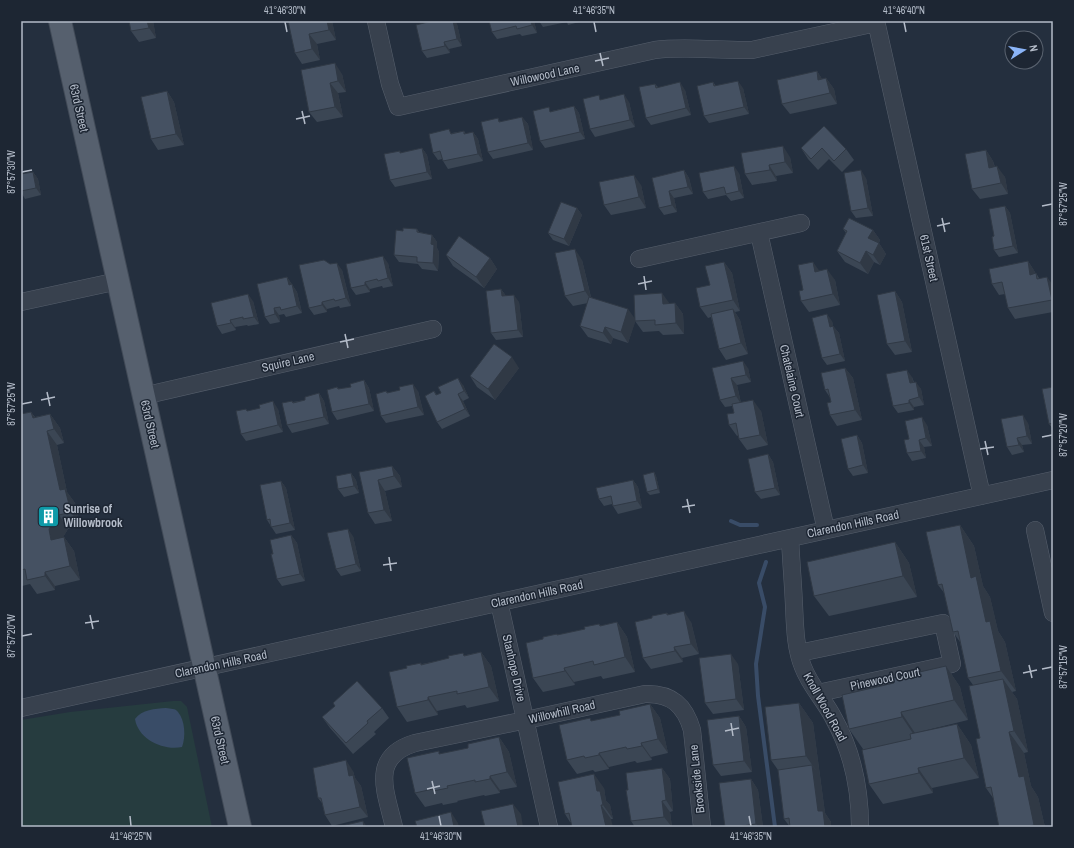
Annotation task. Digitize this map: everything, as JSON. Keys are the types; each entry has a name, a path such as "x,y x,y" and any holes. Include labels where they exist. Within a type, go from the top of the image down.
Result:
{"main road":[{"name":"63rd Street","path":"60,21 240,827"}],"street":[{"name":"Willowood Lane","path":"376,21 390,84 398,108 655,50 682,48 752,50 876,22"},
{"name":"61st Street","path":"876,22 982,496"},
{"path":"639,259 801,223"},
{"name":"Chatelaine Court","path":"759,232 826,530"},
{"path":"21,302 118,281"},
{"name":"Squire Lane","path":"143,396 433,329"},
{"name":"Clarendon Hills Road","path":"21,708 1053,480"},
{"path":"1035,530 1053,613"},
{"name":"Knoll Wood Road","path":"790,538 795,631 799,653 803,668 834,718 844,738 857,780 860,802 860,827"},
{"name":"Stanhope Drive","path":"499,602 549,827"},
{"name":"Pinewood Court","path":"799,653 943,624 952,664 818,693"},
{"name":"Willowhill Road","path":"394,827 385,787 384,775 386,765 396,751 403,746 645,694 664,696 681,707 688,718 692,730"},
{"name":"Brookside Lane","path":"692,730 702,827"}],"green space":[{"path":"181,701 187,707 212,827 21,827 21,720 70,712"}],"water":[{"path":"166,708 177,711 182,719 184,734 182,747 167,747 152,742 146,738 137,726 135,719 141,713 149,710"}],"building":[{"path":"129,21 147,21 149,28 131,31"},
{"path":"288,21 327,21 329,30 309,34 312,49 295,53"},
{"path":"432,21 453,21 457,39 444,42 445,46 422,51 416,25"},
{"path":"489,21 531,21 532,25 517,29 516,26 492,32"},
{"path":"335,63 338,81 330,83 335,107 309,112 301,70"},
{"path":"817,71 818,80 826,78 830,93 782,104 777,80"},
{"path":"738,81 744,107 704,116 697,86 713,82 714,86"},
{"path":"680,82 686,108 646,118 639,87 655,84 656,88"},
{"path":"167,91 176,134 151,139 141,97"},
{"path":"624,94 630,120 590,129 583,99 599,95 600,100"},
{"path":"574,106 580,132 540,141 533,111 549,107 550,112"},
{"path":"522,117 528,143 488,152 481,122 498,118 499,122"},
{"path":"824,126 846,149 834,161 822,148 811,159 801,148"},
{"path":"449,129 451,134 464,131 464,134 473,132 478,154 443,161 440,151 433,153 429,134"},
{"path":"783,146 785,162 769,165 770,170 745,174 741,153"},
{"path":"422,148 427,172 390,180 384,154 400,151 400,153"},
{"path":"986,150 989,168 997,166 1001,183 972,189 965,154"},
{"path":"734,166 739,191 726,194 724,187 703,192 699,173"},
{"path":"684,170 688,187 669,191 672,205 659,208 652,178"},
{"path":"861,170 868,208 851,211 844,173"},
{"path":"33,172 36,188 21,191 21,174"},
{"path":"634,175 639,197 604,205 599,182"},
{"path":"561,202 577,208 564,239 548,233"},
{"path":"1005,206 1013,246 994,250 992,237 994,236 989,209"},
{"path":"849,218 873,230 868,238 879,243 873,255 866,251 860,263 837,251 847,231 843,229"},
{"path":"403,228 417,229 417,232 432,235 431,244 434,245 433,263 417,262 417,257 394,255 396,230 403,231"},
{"path":"459,236 490,258 476,277 446,255"},
{"path":"575,249 585,291 565,296 555,253"},
{"path":"383,256 388,278 378,281 377,279 365,282 365,285 351,288 346,264"},
{"path":"324,260 330,264 337,263 346,298 322,302 322,305 309,308 299,265"},
{"path":"1028,261 1030,275 1036,273 1037,279 1047,277 1052,300 1008,308 1002,282 992,284 989,269"},
{"path":"724,262 733,300 700,307 696,288 710,285 705,266"},
{"path":"813,262 815,272 827,269 833,294 801,301 799,291 803,290 798,265"},
{"path":"287,277 289,285 292,284 297,306 281,310 280,307 274,308 275,314 265,317 257,284"},
{"path":"501,289 502,296 514,295 518,330 491,333 486,291"},
{"path":"895,291 905,341 887,344 877,295"},
{"path":"662,293 663,304 675,303 676,323 655,325 655,320 635,321 634,295"},
{"path":"248,294 254,317 243,319 243,317 230,320 231,323 217,326 211,303"},
{"path":"589,297 628,309 621,332 605,327 603,333 580,326"},
{"path":"733,309 741,343 719,349 711,314"},
{"path":"827,314 830,327 833,326 840,354 822,358 812,318"},
{"path":"494,344 512,357 488,389 470,376"},
{"path":"743,361 746,375 731,378 736,396 720,400 712,368"},
{"path":"845,368 855,410 830,415 827,403 831,402 828,389 825,390 821,373"},
{"path":"907,370 910,383 916,382 919,397 909,400 909,403 893,406 886,374"},
{"path":"458,378 464,391 458,394 465,409 437,422 425,396 434,391 436,395 441,393 438,387"},
{"path":"364,380 369,404 332,412 327,390 337,387 338,389 351,387 350,384"},
{"path":"413,384 418,407 381,416 376,394 386,391 387,393 400,390 399,387"},
{"path":"1053,387 1053,423 1049,424 1042,389"},
{"path":"319,393 324,417 287,425 282,403 292,401 293,403 305,400 305,397"},
{"path":"753,400 760,435 739,439 736,423 729,425 727,414 734,413 732,404"},
{"path":"273,401 278,425 241,434 236,411 246,409 247,411 260,408 259,405"},
{"name":"Sunrise of Willowbrook","path":"31,412 33,418 50,414 54,429 47,431 60,490 65,489 71,512 59,515 49,529 51,540 64,537 70,566 45,572 45,576 27,580 25,569 21,570 21,414"},
{"path":"1023,415 1027,436 1017,438 1019,445 1007,447 1001,419"},
{"path":"922,417 926,438 919,440 921,451 907,453 904,440 909,439 905,421"},
{"path":"857,435 863,465 848,469 841,439"},
{"path":"768,454 775,488 755,492 748,459"},
{"path":"392,466 394,476 378,480 384,510 368,513 359,472"},
{"path":"654,472 658,489 647,492 643,475"},
{"path":"351,473 354,486 338,489 336,476"},
{"path":"633,480 637,501 613,506 611,496 599,499 596,488"},
{"path":"281,481 290,523 271,527 270,519 267,520 260,485"},
{"path":"960,525 971,578 976,576 986,622 990,621 1001,671 968,678 958,631 953,632 942,584 938,585 926,532"},
{"path":"348,529 356,564 336,569 327,533"},
{"path":"291,535 300,574 277,579 271,554 273,554 270,540"},
{"path":"895,542 903,576 814,596 807,562"},
{"path":"684,611 691,644 674,647 675,651 643,658 635,622 652,618 652,616 667,613 667,615"},
{"path":"617,622 625,657 594,665 593,661 564,668 565,671 533,678 526,643 543,639 543,637 585,629 584,627 599,624 600,626"},
{"path":"481,652 489,687 457,694 457,691 428,697 428,700 397,707 389,672 407,668 406,666 421,663 421,665 449,658 448,656 463,653 464,656"},
{"path":"731,654 736,699 705,703 699,658"},
{"path":"946,666 954,700 901,712 902,717 849,729 842,695 894,683 893,678"},
{"path":"1003,679 1014,731 1009,732 1019,777 1024,776 1034,825 1030,827 999,827 991,787 986,788 976,739 980,738 969,686"},
{"path":"357,681 382,708 346,743 322,717 335,706 333,703"},
{"path":"799,703 806,756 771,760 765,707"},
{"path":"650,704 658,739 641,743 642,746 627,749 626,747 599,753 599,755 585,758 584,756 567,760 559,725 590,718 591,721 620,715 619,711"},
{"path":"739,716 744,761 713,765 707,720"},
{"path":"957,724 964,758 918,768 919,773 869,784 862,750 911,739 910,734"},
{"path":"499,737 507,772 490,776 490,779 475,782 475,780 447,786 448,788 433,791 433,789 415,793 407,758 439,751 439,754 468,748 468,744"},
{"path":"346,760 349,776 353,775 360,807 325,815 321,798 318,798 313,768"},
{"path":"812,765 818,811 823,811 825,827 790,827 789,818 784,819 778,770"},
{"path":"662,768 666,800 662,801 664,817 631,821 626,790 628,790 626,773"},
{"path":"594,774 597,791 600,791 603,805 601,805 606,827 572,827 569,813 565,814 558,782"},
{"path":"751,779 756,824 725,827 719,783"},
{"path":"513,804 518,827 485,827 481,811"},
{"path":"451,812 454,827 417,827 415,821"},
{"path":"363,821 364,827 337,827"}],"waterway":[{"path":"731,521 740,525 757,525"},
{"path":"766,562 759,583 765,607 756,664 758,696 775,827"}],"place":[{"name":"Sunrise of Willowbrook","path":"49,516"}]}
